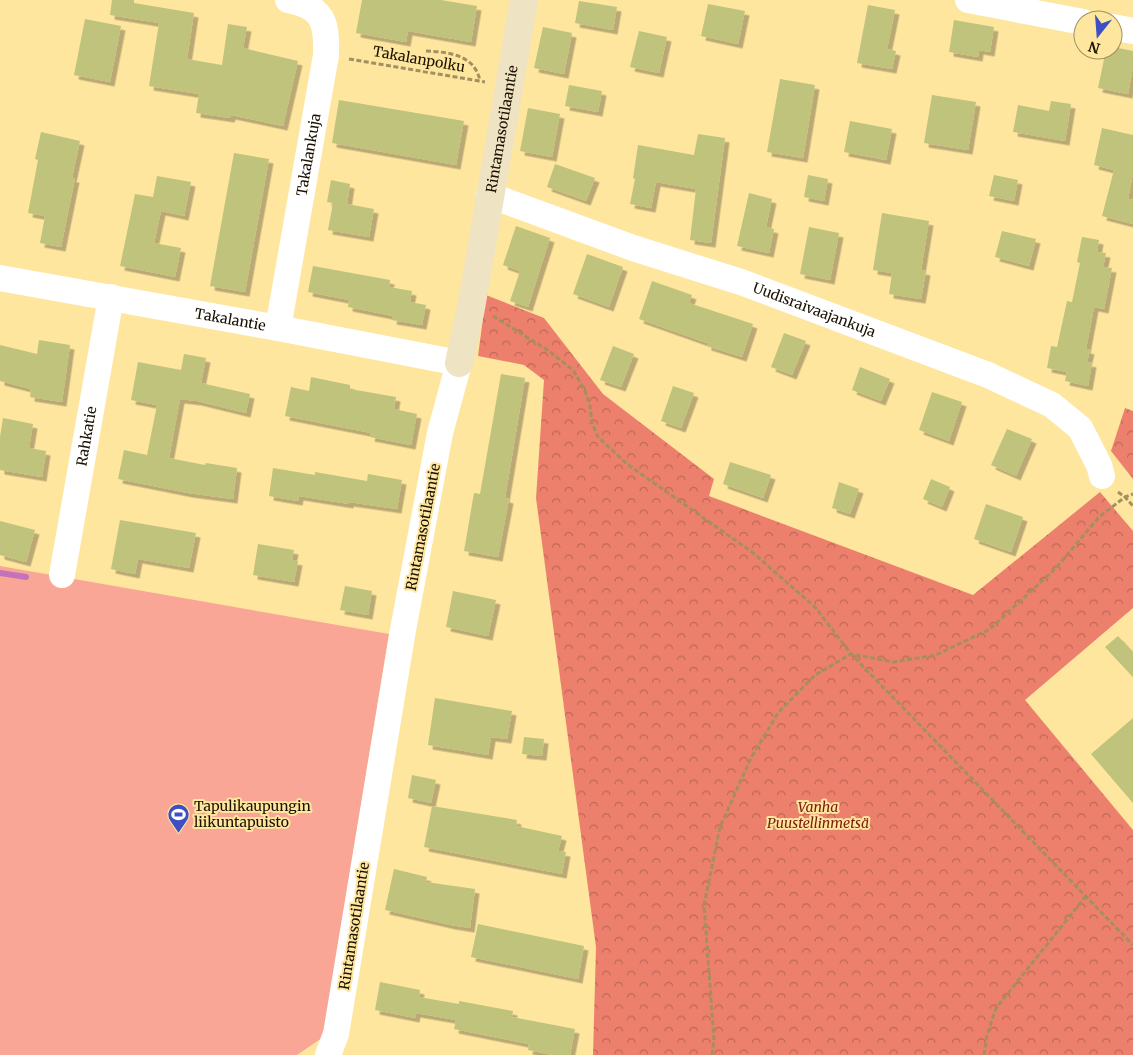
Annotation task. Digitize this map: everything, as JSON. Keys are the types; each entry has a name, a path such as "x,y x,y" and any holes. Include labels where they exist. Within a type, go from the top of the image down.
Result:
{"street":[{"name":"Takalankuja","path":"278,328 326,55 327,32 324,22 314,11 303,4 288,0"},
{"name":"Rintamasotilaantie","path":"328,1055 336,1034 403,630 440,433 459,363 471,308 524,0"},
{"path":"968,0 1032,6 1073,19"},
{"name":"Uudisraivaajankuja","path":"489,195 633,248 741,282 1011,385 1052,404 1080,428 1099,465 1102,476"},
{"name":"Takalantie","path":"0,278 111,297 459,363"},
{"name":"Rahkatie","path":"62,575 111,297"}],"path":[{"path":"426,51 446,52 474,64 478,70 480,81"},
{"name":"Takalanpolku","path":"326,55 509,86"},
{"path":"489,314 549,351 573,370 585,391 590,406 592,423 598,437 627,464 752,552 815,607 851,654 1133,945"},
{"path":"712,1055 714,1040 704,904 720,827 751,758 778,713 815,675 851,654 894,662 936,656 990,629 1056,568 1099,517 1125,497 1133,494"},
{"path":"1125,497 1133,506"},
{"path":"984,1055 987,1035 996,1008 1086,896"}],"green space":[{"name":"Vanha Puustellinmetsä","path":"486,295 544,318 603,394 714,479 709,496 973,595 1100,492 1133,531 1133,608 1025,700 1133,830 1133,1055 593,1055 596,947 536,498 544,380 524,365 478,356"},
{"path":"1125,408 1133,411 1133,479 1111,451"}],"shaded area":[{"name":"Tapulikaupungin liikuntapuisto","path":"0,566 389,634 324,1032 322,1038 297,1055 0,1055"}],"building":[{"path":"112,0 134,0 134,3 194,13 187,59 222,65 228,24 247,27 243,48 298,61 283,126 231,115 230,118 196,113 199,94 149,86 159,23 110,15"},
{"path":"362,0 441,0 477,6 471,42 408,31 406,42 356,33"},
{"path":"579,1 617,7 613,30 575,23"},
{"path":"708,4 745,11 738,44 701,36"},
{"path":"868,5 895,10 887,49 896,51 892,69 857,63"},
{"path":"85,19 121,26 110,82 74,75"},
{"path":"954,20 994,27 990,52 979,50 978,57 949,52"},
{"path":"543,27 572,33 564,74 534,68"},
{"path":"639,31 667,37 659,73 630,67"},
{"path":"1123,49 1133,51 1133,67 1128,94 1098,88 1104,60 1123,60"},
{"path":"780,79 815,85 803,158 767,152"},
{"path":"569,85 602,91 598,112 565,106"},
{"path":"932,95 976,102 968,150 924,143"},
{"path":"339,100 464,121 456,165 332,143"},
{"path":"1051,101 1071,104 1065,141 1013,132 1018,105 1049,111"},
{"path":"528,108 560,114 552,157 520,151"},
{"path":"850,121 892,129 886,160 844,152"},
{"path":"1102,128 1133,135 1133,173 1128,199 1133,200 1133,224 1102,216 1114,170 1094,165"},
{"path":"41,132 80,141 72,178 75,178 61,247 40,243 45,216 28,213 38,160 35,159"},
{"path":"698,134 725,138 711,243 690,240 696,189 656,182 651,208 630,204 635,179 633,178 638,145 694,155"},
{"path":"234,153 269,159 245,292 210,286"},
{"path":"555,164 595,178 586,201 547,187"},
{"path":"808,175 828,179 824,201 804,197"},
{"path":"994,175 1018,180 1014,201 989,196"},
{"path":"157,176 191,182 184,216 161,211 154,243 181,248 175,277 120,266 135,194 153,197"},
{"path":"331,180 350,184 347,204 374,209 369,237 328,230 333,203 327,202"},
{"path":"749,193 772,199 766,227 774,229 769,253 737,246"},
{"path":"882,213 929,221 921,270 926,271 921,299 889,294 892,273 873,270"},
{"path":"516,226 550,238 528,307 510,301 520,271 503,265"},
{"path":"809,227 839,233 830,280 800,274"},
{"path":"1002,231 1036,239 1029,266 995,257"},
{"path":"1082,237 1099,240 1097,252 1106,253 1103,267 1112,268 1104,309 1094,307 1086,349 1090,350 1087,362 1092,363 1088,386 1065,381 1067,372 1047,368 1051,346 1057,347 1067,301 1072,302 1080,263 1077,262"},
{"path":"587,254 623,267 609,307 573,294"},
{"path":"313,266 390,280 389,287 412,291 410,302 426,305 422,325 392,320 393,316 348,307 349,300 308,292"},
{"path":"652,281 692,295 689,303 753,324 742,357 707,346 707,343 639,319"},
{"path":"784,333 806,341 792,375 771,367"},
{"path":"39,340 70,345 62,402 30,397 31,389 0,381 0,345 37,354"},
{"path":"613,346 634,354 621,387 600,380"},
{"path":"184,354 206,358 201,383 250,394 246,413 197,401 180,399 169,458 205,465 206,463 237,468 233,499 188,493 118,479 124,450 147,455 157,405 131,400 138,362 181,370"},
{"path":"860,367 890,379 881,401 852,390"},
{"path":"501,374 525,378 505,498 509,499 498,557 464,551 474,493 480,494"},
{"path":"311,377 350,385 350,389 396,397 394,409 417,414 411,445 370,437 371,433 285,416 291,387 309,391"},
{"path":"673,386 694,393 681,428 661,421"},
{"path":"932,392 962,402 949,441 919,430"},
{"path":"3,418 33,424 29,448 46,451 42,477 0,470 0,437"},
{"path":"1007,429 1032,439 1016,476 991,465"},
{"path":"730,462 771,475 763,498 723,484"},
{"path":"273,468 315,475 315,472 367,481 368,474 402,480 397,509 299,496 298,501 269,496"},
{"path":"931,479 950,487 942,507 923,499"},
{"path":"839,482 859,489 850,514 832,508"},
{"path":"986,504 1023,517 1011,552 974,539"},
{"path":"120,520 196,533 189,568 138,559 135,574 111,569"},
{"path":"0,521 35,530 26,562 0,555"},
{"path":"258,544 294,550 292,560 298,561 294,582 253,575"},
{"path":"345,586 372,591 368,615 340,610"},
{"path":"453,591 496,600 488,636 446,627"},
{"path":"1118,636 1133,652 1133,677 1105,647"},
{"path":"435,698 512,711 507,739 491,737 488,755 428,745"},
{"path":"1133,718 1133,803 1091,754"},
{"path":"524,737 544,739 542,756 522,754"},
{"path":"412,775 436,780 431,803 408,798"},
{"path":"432,806 517,820 516,826 562,836 558,851 566,852 562,874 424,847"},
{"path":"394,869 427,877 426,882 475,889 470,928 385,910"},
{"path":"478,924 584,946 578,979 471,957"},
{"path":"380,982 420,990 419,997 459,1004 459,1001 513,1011 512,1017 575,1029 570,1055 553,1055 528,1050 529,1044 454,1029 456,1020 416,1013 415,1018 375,1010"}],"waterway":[{"path":"0,573 26,577"}],"place":[{"name":"Tapulikaupungin liikuntapuisto","path":"178,833"}]}
